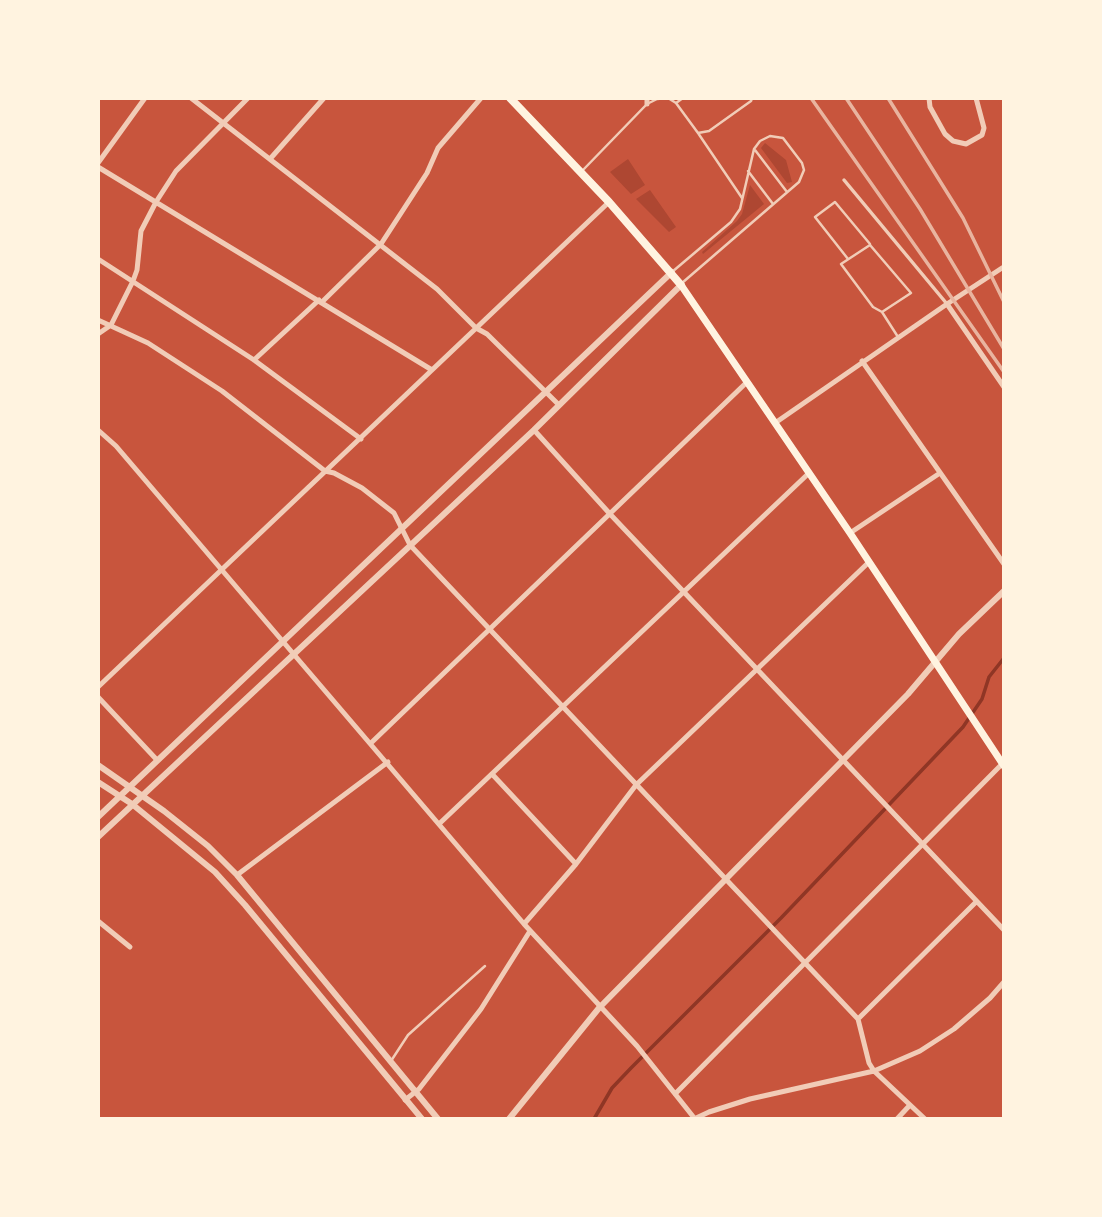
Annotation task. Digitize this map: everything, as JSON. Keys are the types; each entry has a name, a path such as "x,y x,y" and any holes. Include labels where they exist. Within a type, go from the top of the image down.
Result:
{"main road":[{"path":"510,98 672,272 1003,764"}],"street":[{"path":"145,98 98,165 432,370"},
{"path":"191,98 437,289 558,404"},
{"path":"98,334 111,326 133,281 137,270 141,231 156,202 176,171 248,98"},
{"path":"270,159 324,98"},
{"path":"254,360 381,244 426,173 438,148 481,98"},
{"path":"929,98 930,107 946,134 953,141 966,144 982,135 984,128 976,98"},
{"path":"844,180 947,304 1004,387"},
{"path":"98,687 609,202"},
{"path":"98,259 254,360 360,439"},
{"path":"775,423 862,361 1003,269"},
{"path":"98,817 672,272"},
{"path":"98,837 534,430 681,285"},
{"path":"98,320 148,343 222,391 325,471 362,488 394,513 410,545 858,1019 869,1063 874,1071 925,1119"},
{"path":"862,361 1004,564"},
{"path":"371,743 747,382"},
{"path":"98,430 116,446 530,931 637,1046 695,1119 750,1099 874,1071 920,1051 954,1029 1004,982"},
{"path":"534,430 610,514 1004,930"},
{"path":"439,824 809,473"},
{"path":"850,533 940,473"},
{"path":"524,924 576,864 636,785 869,562"},
{"path":"509,1119 599,1007 908,694 959,634 1004,591"},
{"path":"98,697 157,760"},
{"path":"237,875 388,762"},
{"path":"675,1094 1003,764"},
{"path":"98,765 143,795 208,846 237,875 438,1119"},
{"path":"492,774 576,864"},
{"path":"98,782 132,804 223,880 422,1119"},
{"path":"858,1019 976,902"},
{"path":"98,921 130,947"},
{"path":"405,1100 415,1093 481,1009 530,931"},
{"path":"897,1119 909,1105"}],"lane":[{"path":"581,172 648,100 668,98 676,103 742,198"},
{"path":"676,103 683,98"},
{"path":"698,133 709,131 752,98"},
{"path":"672,272 731,222 740,209 754,149 770,136 783,138 802,163 802,177 681,285"},
{"path":"754,149 787,192"},
{"path":"748,171 773,204"},
{"path":"848,259 815,217 835,202 911,293 882,312"},
{"path":"870,244 841,264 873,307 882,312 898,337"},
{"path":"391,1061 408,1035 485,966"}],"shaded area":[{"path":"765,143 786,160 792,182 787,183 761,148"},
{"path":"628,159 645,185 631,194 610,172"},
{"path":"750,185 764,204 703,254 702,252 742,214"},
{"path":"650,190 676,227 669,232 636,199"}],"waterway":[{"path":"594,1119 612,1088 781,918 963,727 982,699 989,677 1004,658"}],"railway":[{"path":"811,98 1004,372"},
{"path":"846,98 920,209 1004,349"},
{"path":"888,98 963,218 1004,302"}]}
